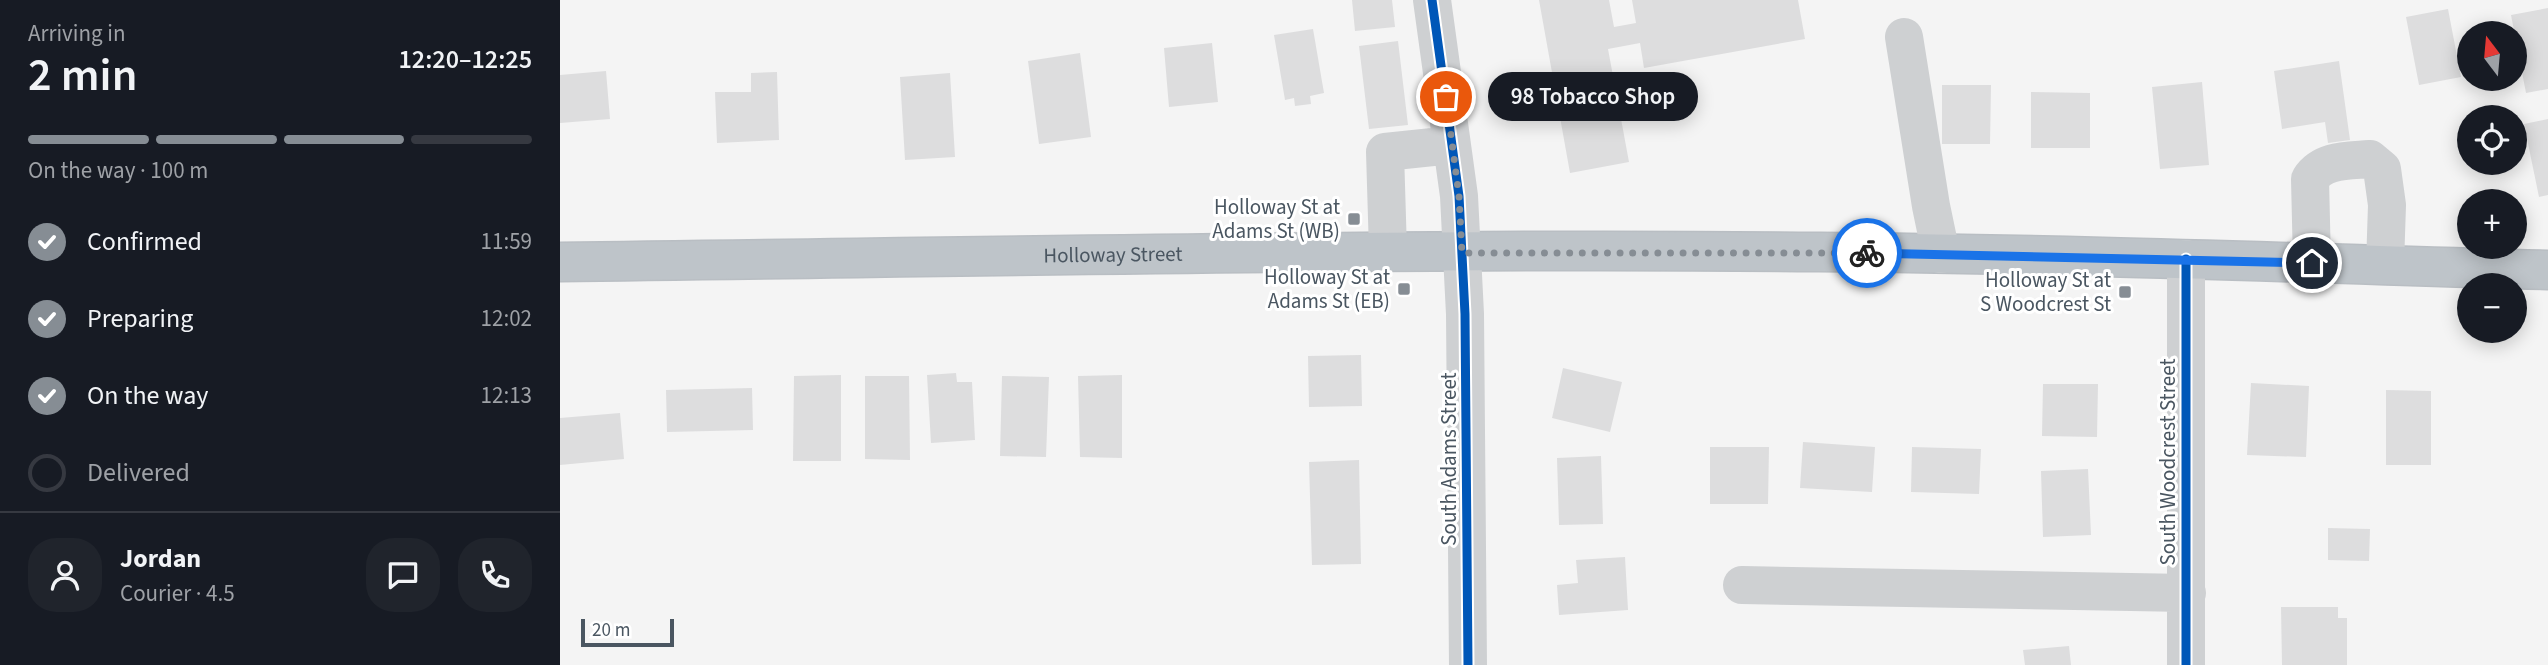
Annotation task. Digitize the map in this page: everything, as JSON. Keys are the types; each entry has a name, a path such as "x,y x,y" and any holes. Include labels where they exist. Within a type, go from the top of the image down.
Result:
{"highway":[{"name":"Holloway Street","path":"560,262 1388,251 1941,254 2548,270"}],"street":[{"name":"South Adams Street","path":"1432,0 1459,196 1465,314 1468,665"},
{"path":"1904,37 1941,254"},
{"path":"1388,251 1385,152 1452,145"},
{"path":"2312,263 2310,179 2316,169 2329,164 2370,159 2382,169 2387,205 2385,265"},
{"name":"South Woodcrest Street","path":"2186,259 2186,665"},
{"path":"1742,584 2187,593"}],"building":[{"path":"1352,0 1392,0 1395,27 1355,31"},
{"path":"1539,0 1609,0 1614,27 1636,23 1632,0 1798,0 1805,39 1644,68 1640,43 1608,49 1629,162 1570,173"},
{"path":"2548,8 2548,89 2526,93 2527,21 2512,21 2511,15"},
{"path":"2448,9 2457,56 2457,78 2419,85 2406,17"},
{"path":"1313,29 1324,93 1310,96 1311,104 1295,106 1294,98 1285,100 1274,35"},
{"path":"1398,41 1408,125 1369,129 1359,46"},
{"path":"1212,43 1218,102 1169,107 1164,48"},
{"path":"1080,53 1091,137 1039,144 1028,61"},
{"path":"2339,61 2350,140 2328,143 2325,122 2282,129 2274,71"},
{"path":"606,71 610,119 560,123 560,75"},
{"path":"777,72 779,140 717,143 715,92 751,92 751,73"},
{"path":"950,73 955,157 905,160 900,77"},
{"path":"2202,82 2209,165 2160,169 2152,87"},
{"path":"1942,85 1991,85 1990,144 1942,144"},
{"path":"2031,92 2090,93 2090,148 2031,148"},
{"path":"2548,119 2548,195 2539,197 2527,139 2527,123"},
{"path":"1361,355 1362,406 1309,407 1308,356"},
{"path":"1563,368 1622,382 1610,432 1552,418"},
{"path":"956,373 957,382 972,382 975,440 931,443 927,375"},
{"path":"841,375 841,461 793,461 794,376"},
{"path":"1122,375 1122,458 1080,457 1078,376"},
{"path":"865,376 909,376 910,460 865,459"},
{"path":"1002,376 1049,377 1046,457 1000,456"},
{"path":"2251,383 2309,386 2306,457 2247,455"},
{"path":"2043,384 2098,384 2097,437 2042,436"},
{"path":"752,388 753,430 667,432 666,390"},
{"path":"2386,390 2431,391 2431,465 2386,465"},
{"path":"620,413 624,459 560,465 560,418"},
{"path":"1803,442 1875,447 1872,492 1800,488"},
{"path":"1710,447 1769,447 1768,504 1710,504"},
{"path":"1912,447 1981,449 1979,494 1911,492"},
{"path":"1601,456 1603,524 1559,525 1557,458"},
{"path":"1359,460 1361,564 1312,565 1309,462"},
{"path":"2088,469 2091,535 2043,537 2041,471"},
{"path":"2328,528 2370,529 2369,561 2328,560"},
{"path":"1625,557 1628,610 1559,615 1557,585 1578,583 1576,560"},
{"path":"2281,607 2338,607 2338,618 2347,618 2347,665 2282,665"},
{"path":"2069,646 2071,665 2025,665 2023,650"}],"cycle path":[{"path":"1432,0 1459,196 1465,314 1468,665"},
{"path":"2186,259 2186,665"}],"way so far":[{"path":"1446,97 1459,196 1462,253 1867,253"}],"place":[{"name":"98 Tobacco Shop","path":"1446,97"},
{"name":"Holloway St at Adams St (WB)","path":"1354,219"},
{"name":"Holloway St at Adams St (EB)","path":"1404,289"},
{"name":"Holloway St at S Woodcrest St","path":"2125,292"}],"route":[{"path":"1867,253 2312,263"}]}
